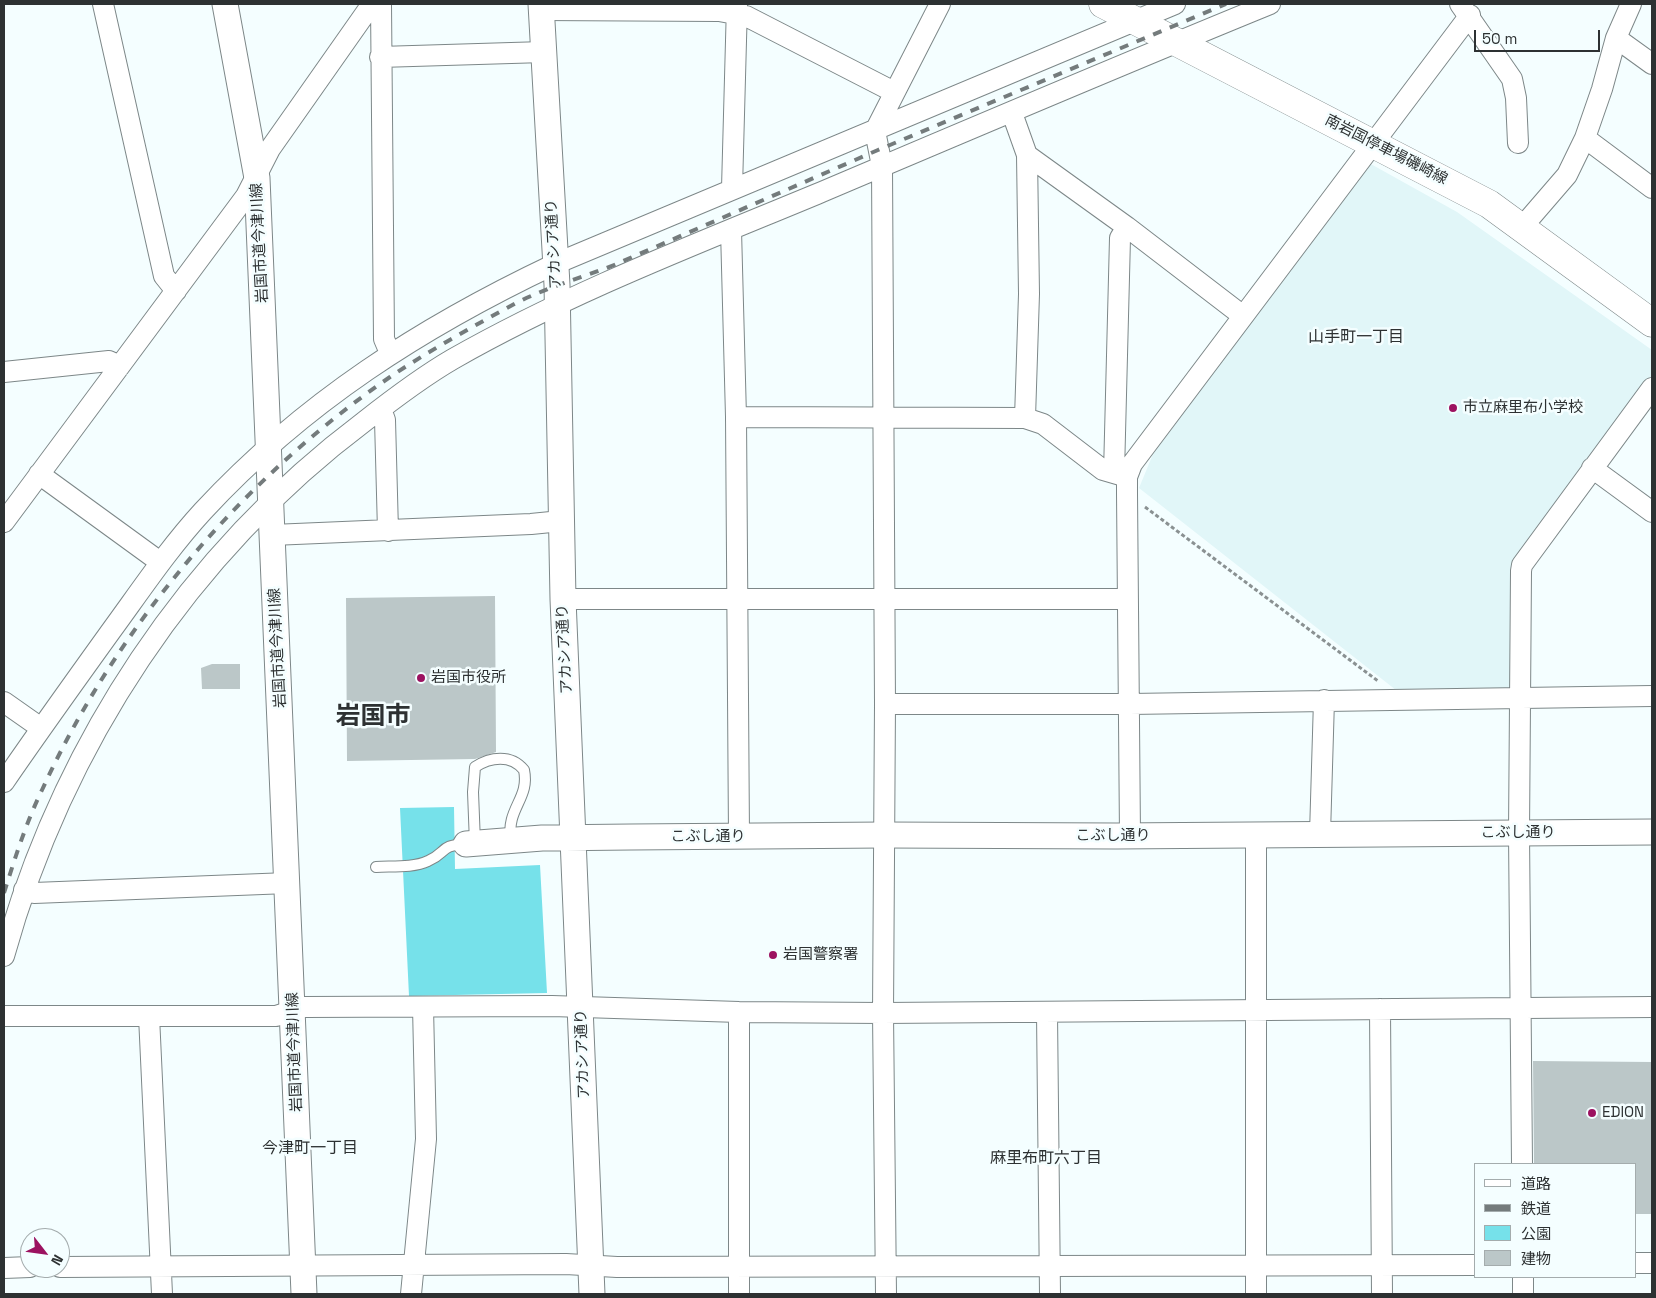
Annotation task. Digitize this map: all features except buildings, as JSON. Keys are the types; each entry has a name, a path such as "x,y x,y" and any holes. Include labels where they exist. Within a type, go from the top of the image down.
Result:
{"main road":[{"name":"南岩国停車場磯崎線","path":"1103,4 1489,204 1523,226 1651,319"}],"street":[{"path":"102,4 164,276 176,291"},
{"name":"岩国市道今津川線","path":"225,4 257,178 294,1010 304,1294"},
{"path":"4,522 246,196 270,150 367,11 375,4"},
{"path":"381,4 384,339 390,353"},
{"path":"886,1294 888,1268 883,1013 885,704 882,166 874,131 940,4"},
{"path":"4,782 160,562 203,512 270,447 335,393 390,353 465,309 555,264 606,244 732,188 874,131 1175,4"},
{"path":"4,956 24,890 70,779 106,712 142,656 190,590 271,499 336,442 381,408 452,360 581,293 1270,4"},
{"path":"1523,226 1567,174 1585,138 1602,89 1616,38 1631,4"},
{"path":"541,7 736,9 746,16 894,92"},
{"name":"アカシア通り","path":"541,7 557,305 563,599 582,1008 592,1294"},
{"path":"732,188 736,9"},
{"path":"1120,475 1132,464 1242,316 1374,144 1465,9 1512,79 1516,98 1518,143"},
{"path":"1616,38 1652,64"},
{"path":"380,57 544,52"},
{"path":"1012,113 1026,155 1029,294 1024,418"},
{"path":"1585,138 1652,188"},
{"path":"1026,155 1127,227 1242,316"},
{"path":"1127,227 1120,238 1120,475 1127,507 1130,836"},
{"path":"731,230 736,417 739,836"},
{"path":"4,372 109,362 120,366"},
{"path":"1522,1163 1519,699 1522,565 1652,388"},
{"path":"381,408 386,420 388,531"},
{"path":"736,417 1024,418 1043,424 1103,470 1120,475"},
{"path":"1592,468 1652,512"},
{"path":"39,474 160,562"},
{"path":"272,535 388,531 561,521"},
{"path":"563,599 1127,599"},
{"path":"885,704 1130,704 1652,696"},
{"path":"1320,834 1324,700"},
{"path":"4,702 41,728"},
{"name":"こぶし通り","path":"470,844 511,840 884,834 1256,836 1652,832"},
{"path":"1256,836 1256,1294"},
{"path":"24,890 34,893 288,883"},
{"path":"4,1016 276,1016 304,1007 552,1006 739,1012 1047,1013 1256,1009 1652,1007"},
{"path":"411,1294 426,1140 423,1007"},
{"path":"1380,1009 1382,1294"},
{"path":"739,1012 739,1294"},
{"path":"1047,1013 1050,1294"},
{"path":"149,1016 162,1294"},
{"path":"1636,1263 1652,1263"},
{"path":"70,1267 414,1264 1050,1268 1474,1264"},
{"path":"4,1268 20,1267"},
{"path":"1523,1278 1523,1294"}],"lane":[{"path":"376,867 419,864 429,861 451,845 470,844 475,767 487,759 513,761 524,770 526,787 523,796 513,809 510,826 511,840"}],"path":[{"path":"1127,507 1147,508 1402,700"}],"shaded area":[{"path":"1369,163 1457,212 1652,350 1652,378 1515,565 1511,693 1401,694 1139,488 1153,454"}],"green space":[{"path":"454,807 455,869 540,865 547,993 409,996 400,808"}],"railway":[{"path":"4,893 31,815 72,729 107,671 146,614 189,560 235,509 284,462 336,417 390,377 452,338 528,297 614,265 878,150 1226,4"}],"place":[{"name":"市立麻里布小学校","path":"1453,408"},
{"name":"岩国市役所","path":"421,678"},
{"name":"岩国警察署","path":"773,955"},
{"name":"EDION","path":"1592,1113"}],"district":[{"name":"山手町一丁目","path":"1356,338"},
{"name":"岩国市","path":"373,717"},
{"name":"今津町一丁目","path":"310,1149"},
{"name":"麻里布町六丁目","path":"1046,1159"}]}
